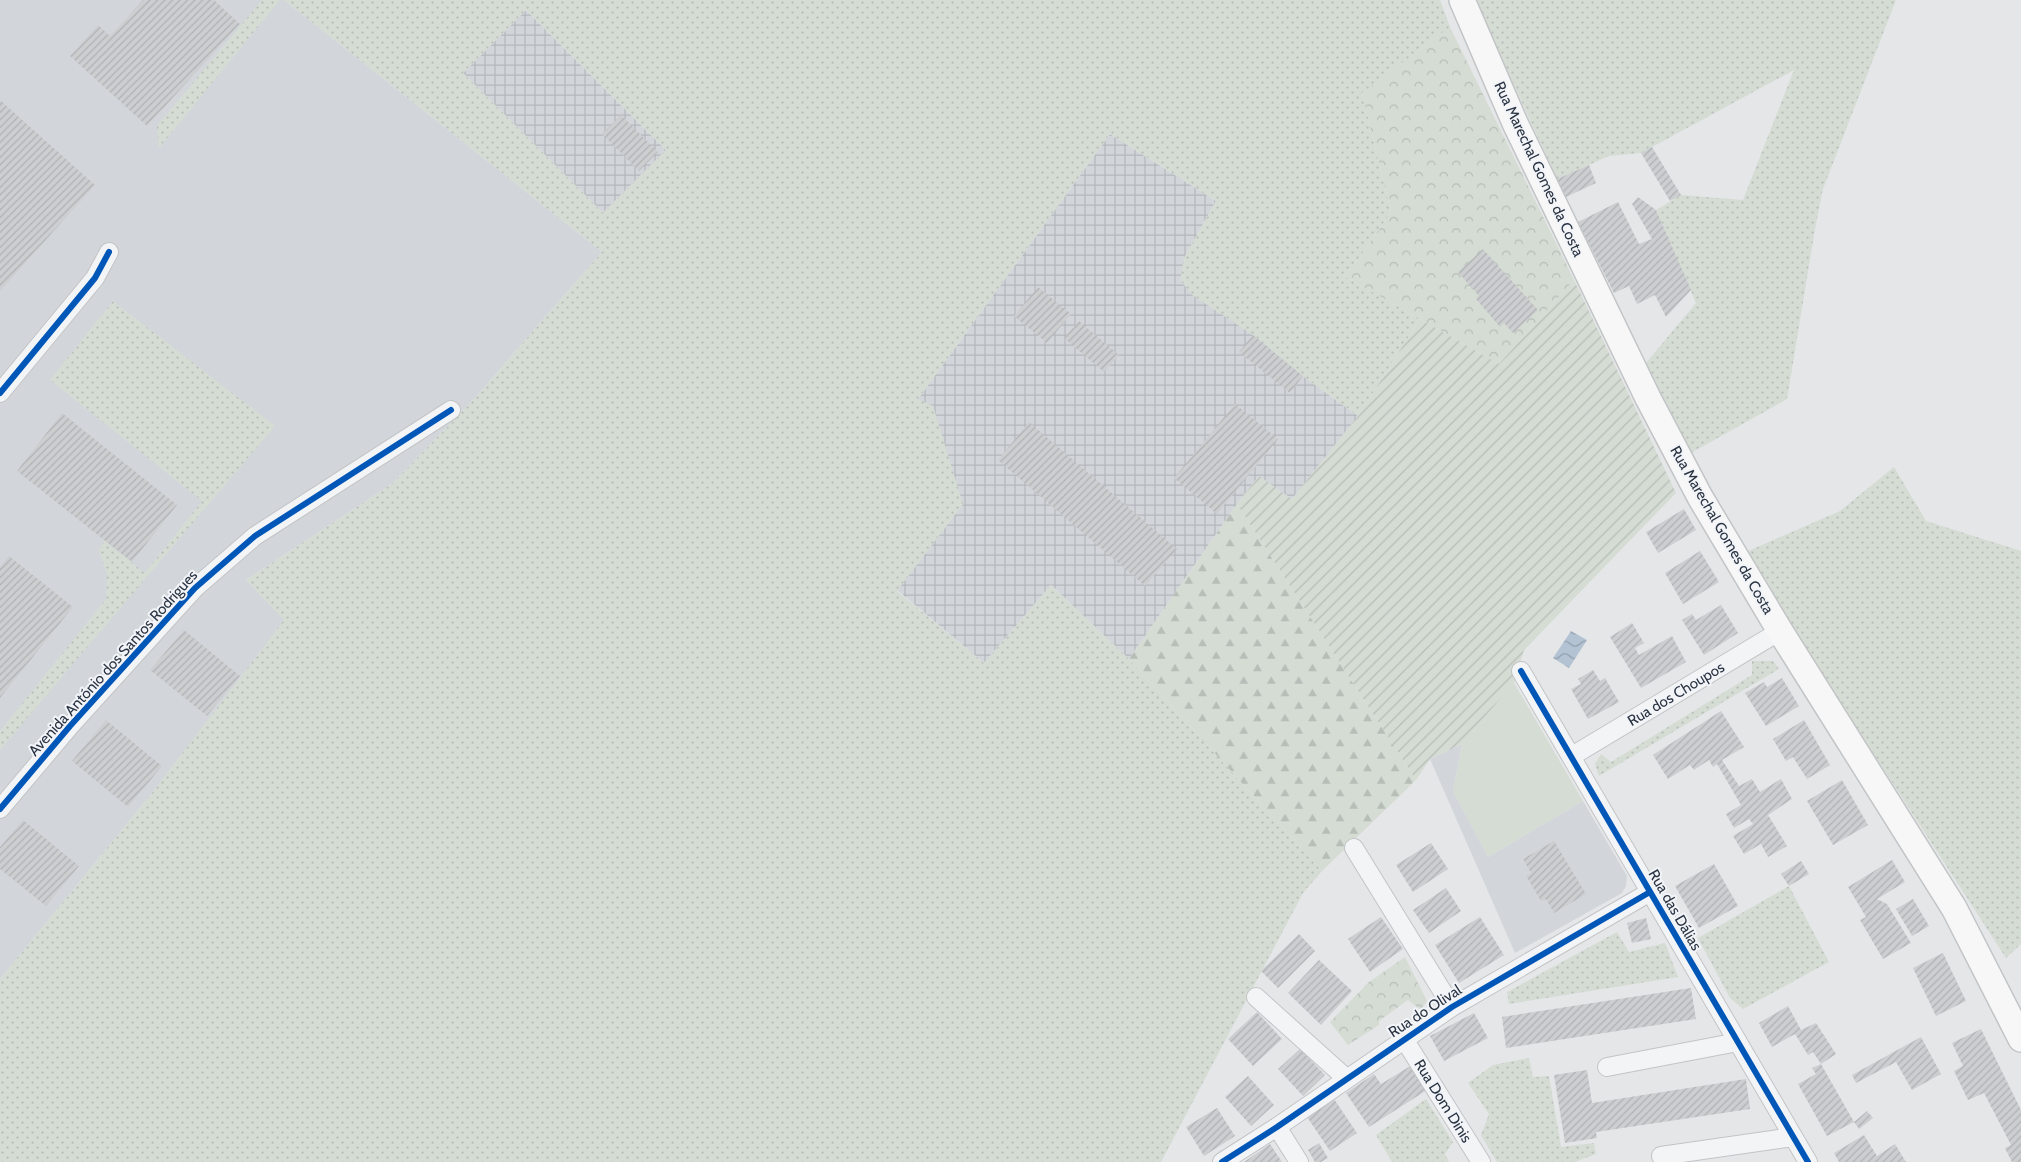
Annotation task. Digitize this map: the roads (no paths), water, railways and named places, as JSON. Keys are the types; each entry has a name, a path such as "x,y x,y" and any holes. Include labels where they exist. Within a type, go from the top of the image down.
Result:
{"main road":[{"name":"Rua Marechal Gomes da Costa","path":"1462,0 1515,123 1648,398 1700,497 1780,631 1954,908 2021,1039"}],"street":[{"path":"0,393 95,278 109,252"},
{"name":"Avenida António dos Santos Rodrigues","path":"0,808 70,726 195,588 212,572 255,536 452,410"},
{"name":"Rua dos Choupos","path":"1572,756 1780,631"},
{"name":"Rua das Dálias","path":"1521,670 1808,1162"},
{"path":"1354,848 1452,1007"},
{"name":"Rua do Olival","path":"1222,1162 1277,1127 1452,1007 1650,892"},
{"path":"1256,997 1347,1079"},
{"name":"Rua Dom Dinis","path":"1404,1039 1481,1162"},
{"path":"1607,1067 1738,1042"},
{"path":"1277,1127 1299,1162"},
{"path":"1661,1156 1793,1137"}],"water":[{"path":"1571,631 1587,640 1569,668 1553,658"}]}
